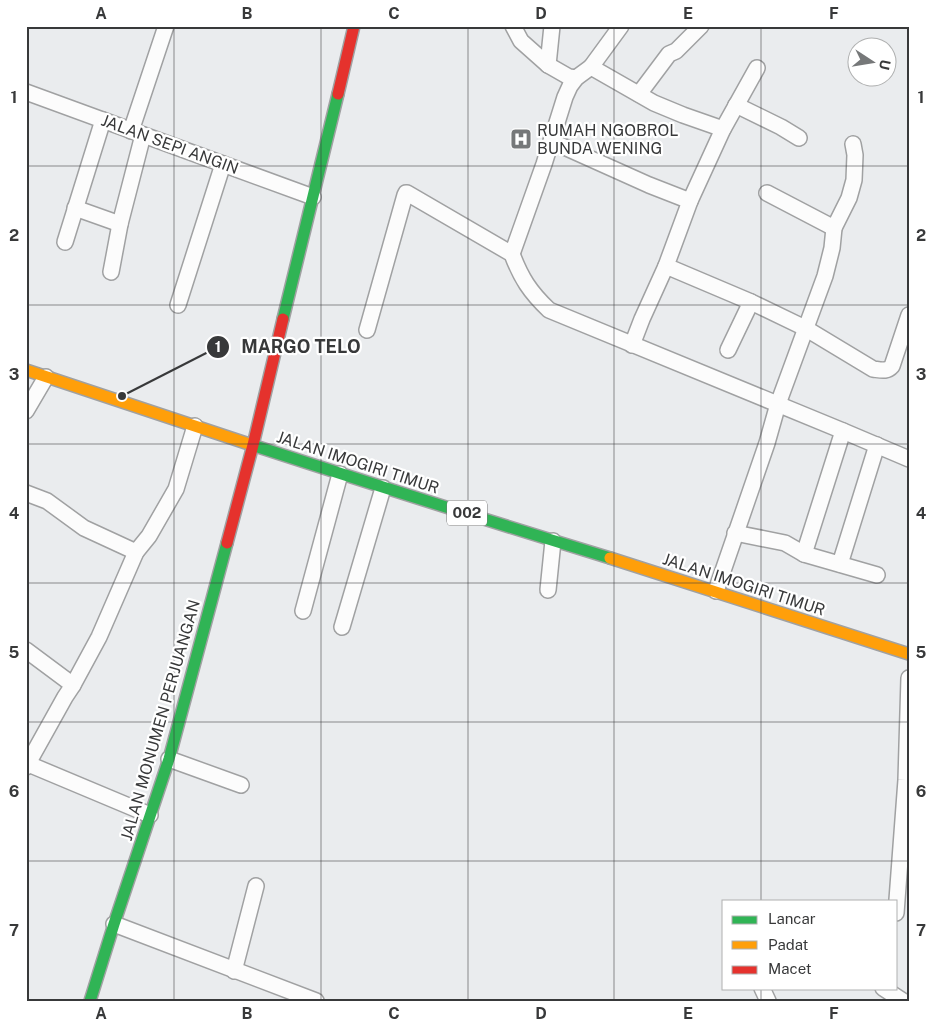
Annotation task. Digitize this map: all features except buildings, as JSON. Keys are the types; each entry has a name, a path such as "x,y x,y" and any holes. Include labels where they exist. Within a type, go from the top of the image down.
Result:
{"street":[{"path":"111,272 137,133 166,26"},
{"name":"JALAN MONUMEN PERJUANGAN","path":"90,1001 169,759 253,445 354,26"},
{"path":"513,26 521,41 548,65 569,77 576,78"},
{"path":"548,65 552,26"},
{"path":"512,254 570,86 576,78 591,67 621,26"},
{"path":"639,94 669,54 676,51 701,26"},
{"path":"591,67 670,110 723,129"},
{"path":"632,345 666,266 690,200 723,129 757,68"},
{"name":"JALAN SEPI ANGIN","path":"26,92 313,196"},
{"path":"736,105 799,138"},
{"path":"65,242 103,120"},
{"path":"551,141 641,181 690,200"},
{"path":"716,591 767,443 778,404 805,328 821,290 829,262 834,228 849,198 854,180 856,155 853,144"},
{"path":"178,305 224,164"},
{"path":"367,330 406,193 512,254 518,270 528,287 549,310 909,459"},
{"path":"767,193 834,228"},
{"path":"75,208 120,224"},
{"path":"666,266 751,302 805,328 873,369 886,370 892,366 909,315"},
{"path":"728,350 751,302"},
{"name":"JALAN IMOGIRI TIMUR","path":"26,370 340,474 716,591 909,654"},
{"path":"26,411 46,377"},
{"path":"150,815 27,764 73,686 99,637 136,552 149,536 176,489 195,426"},
{"path":"804,554 844,431"},
{"path":"840,564 877,445"},
{"path":"304,611 340,474"},
{"path":"342,627 384,488"},
{"path":"26,493 47,500 84,528 136,552"},
{"path":"736,533 785,542 804,554 877,575"},
{"path":"548,590 553,541"},
{"path":"26,650 73,686"},
{"path":"898,908 903,896 909,678"},
{"path":"169,759 240,785"},
{"path":"234,971 256,886"},
{"path":"114,924 316,1001"},
{"path":"884,992 903,1001"}],"waterway":[{"path":"906,881 909,853"}],"traffic: fast":[{"path":"283,319 338,94"},
{"path":"249,444 610,558"},
{"path":"90,1001 169,759 227,543"}],"traffic: slow":[{"path":"26,370 249,444"},
{"path":"610,558 909,654"}],"traffic: jam":[{"path":"338,94 354,26"},
{"path":"227,543 283,319"}],"place":[{"name":"RUMAH NGOBROL BUNDA WENING","path":"521,139"},
{"name":"MARGO TELO","path":"122,396"}]}
